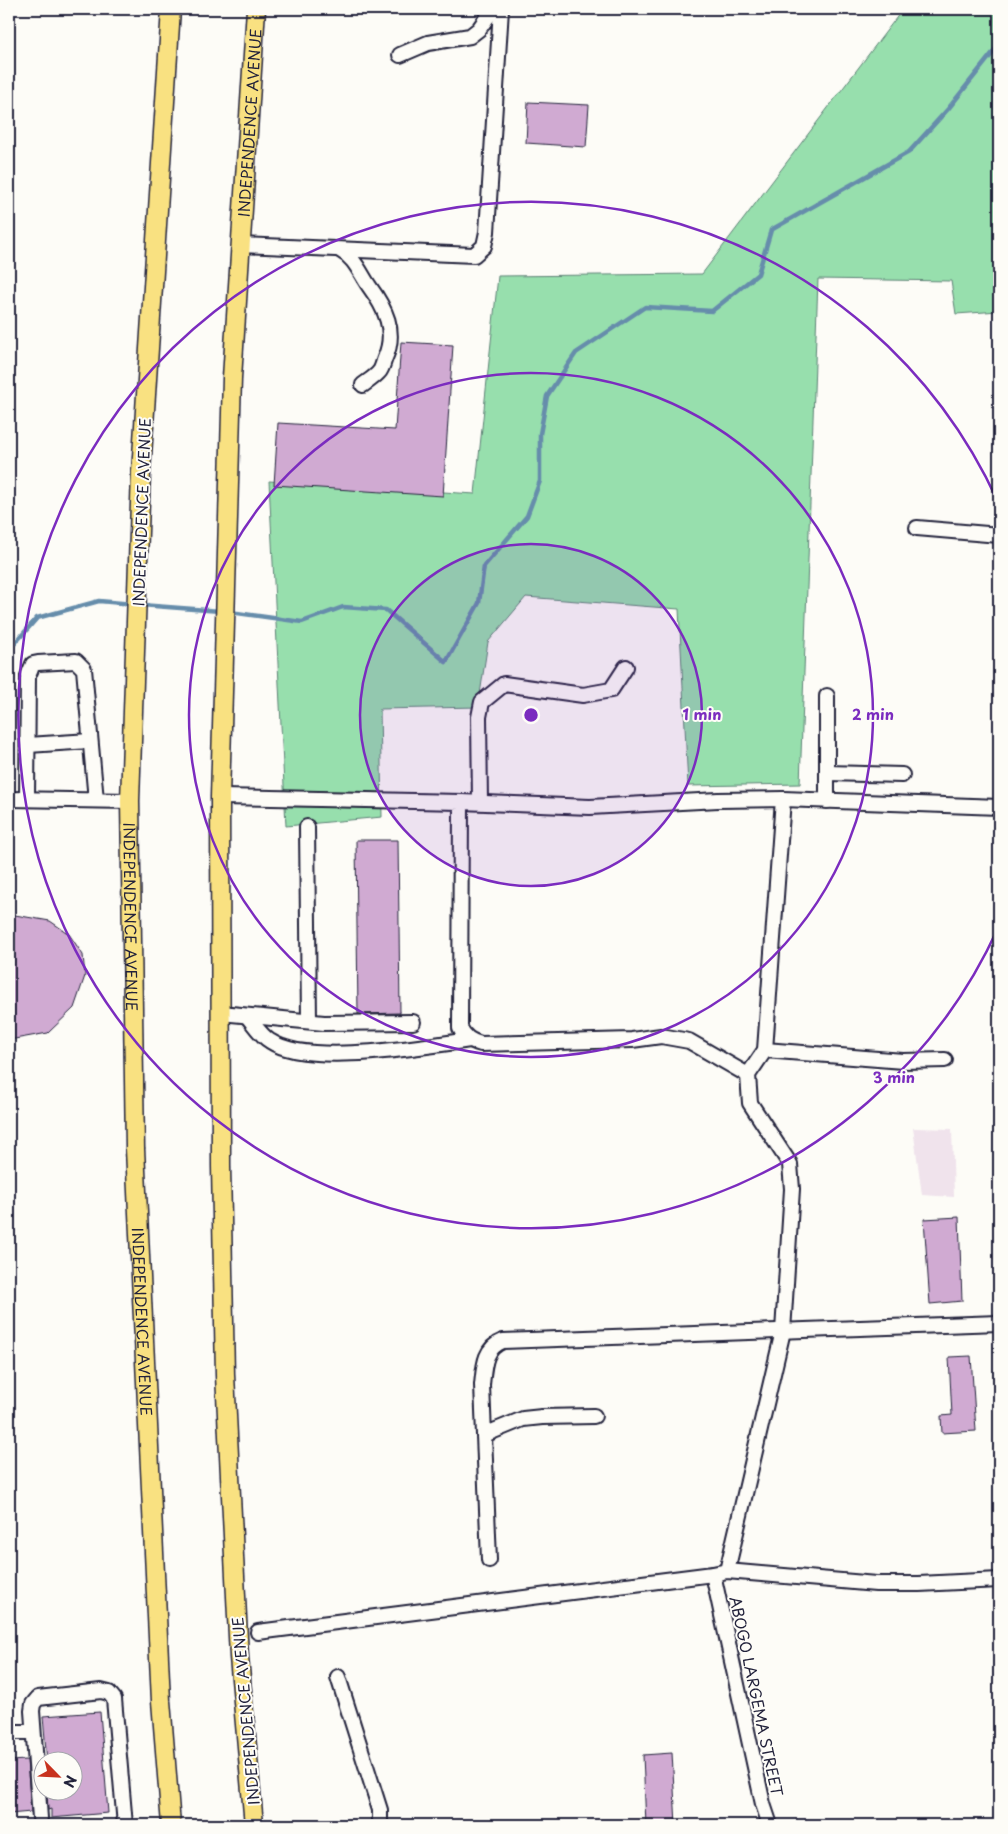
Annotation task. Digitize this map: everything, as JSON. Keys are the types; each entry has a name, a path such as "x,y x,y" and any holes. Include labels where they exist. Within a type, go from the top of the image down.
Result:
{"main road":[{"name":"INDEPENDENCE AVENUE","path":"170,11 141,472 130,801 135,1148 161,1701 171,1825"},
{"name":"INDEPENDENCE AVENUE","path":"254,1825 239,1656 225,1374 221,1166 220,797 232,378 256,12"}],"street":[{"path":"400,55 428,43 470,36 479,29 493,9"},
{"path":"241,245 474,255 484,246 487,232 501,9"},
{"path":"340,250 347,254 376,294 384,308 391,329 388,353 379,372 363,384"},
{"path":"917,528 999,535"},
{"path":"27,799 28,676 33,664 76,661 84,669 96,800"},
{"path":"480,802 479,717 482,702 504,684 583,695 611,690 626,667"},
{"path":"827,696 827,801"},
{"path":"28,746 90,741"},
{"path":"828,773 902,775"},
{"path":"220,797 480,802 590,807 718,800 783,799 999,807"},
{"path":"9,799 130,801"},
{"path":"720,1572 783,1331 792,1189 790,1164 750,1103 748,1075 765,1050 783,799"},
{"path":"461,802 460,1028 463,1035 481,1044 632,1040 662,1036 689,1041 748,1075"},
{"path":"307,827 309,1022"},
{"path":"221,1014 309,1022 413,1022"},
{"path":"247,1016 270,1041 297,1052 348,1054 470,1040"},
{"path":"765,1050 903,1061 945,1060"},
{"path":"489,1560 482,1385 486,1358 495,1344 503,1341 999,1323"},
{"path":"484,1435 524,1419 594,1416"},
{"path":"258,1632 720,1572 876,1584 999,1580"},
{"name":"ABOGO LARGEMA STREET","path":"720,1572 763,1804 770,1825"},
{"path":"338,1677 380,1810 380,1825"},
{"path":"40,1818 33,1732 33,1704 38,1698 101,1691 109,1693 114,1699 125,1825"},
{"path":"9,1732 33,1732"}],"shaded area":[{"path":"913,1128 952,1129 954,1197 922,1195"}],"green space":[{"path":"903,9 999,9 999,311 956,314 951,281 818,279 800,784 688,786 679,609 526,597 488,642 478,707 380,709 382,817 286,826 269,481 475,494 498,276 702,274"}],"building":[{"path":"528,102 589,105 586,147 526,143"},
{"path":"401,342 453,345 443,496 274,485 278,423 395,430"},
{"path":"356,840 398,840 400,1013 358,1014"},
{"path":"9,914 50,921 69,934 83,955 85,976 74,1008 48,1033 9,1040"},
{"path":"959,1217 962,1301 930,1304 924,1219"},
{"path":"971,1356 976,1431 942,1433 941,1416 952,1415 949,1357"},
{"path":"100,1712 108,1813 51,1818 51,1809 48,1810 48,1802 82,1802 82,1752 46,1752 43,1716"},
{"path":"672,1753 676,1825 646,1825 643,1755"},
{"path":"27,1760 31,1812 9,1814 9,1761"}],"waterway":[{"path":"230,612 302,622 343,607 386,610 446,662 479,603 484,566 527,516 540,481 540,434 547,396 576,353 645,307 712,311 758,274 771,230 909,152 948,109 999,45"},
{"path":"9,650 37,618 99,601 133,604"},
{"path":"141,605 220,611"}]}
